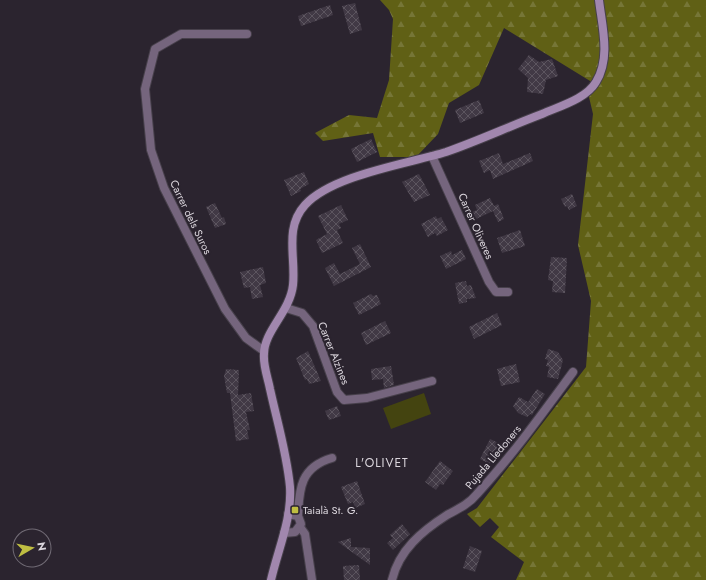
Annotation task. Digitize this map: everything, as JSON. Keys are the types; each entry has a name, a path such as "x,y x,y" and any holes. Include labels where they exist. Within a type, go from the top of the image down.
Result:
{"street":[{"path":"271,580 288,514 289,479 266,370 264,351 266,342 286,308 293,287 293,226 300,211 306,204 332,187 358,176 432,156 562,106 578,98 592,87 600,74 604,62 599,0"},
{"name":"Carrer dels Suros","path":"247,34 181,34 155,49 145,89 152,150 164,188 225,308 246,338 264,351"},
{"name":"Carrer Oliveres","path":"432,156 489,282 496,292 508,292"},
{"name":"Carrer Alzines","path":"286,308 302,313 313,326 337,392 344,400 367,398 432,381"},
{"name":"Pujada Lledoners","path":"392,580 398,559 436,523 469,503 477,495 507,460 573,372"},
{"path":"312,580 305,534 300,527 301,521 298,516 301,486 306,475 320,462 332,458"},
{"path":"288,514 298,516"},
{"path":"284,533 291,533 300,527"}],"shaded area":[{"path":"424,393 431,414 391,429 383,408"}],"green space":[{"path":"380,0 706,0 706,580 516,580 524,562 491,537 499,527 490,518 480,527 467,514 477,508 586,367 591,301 578,245 593,114 589,97 595,84 504,28 479,85 449,103 438,134 416,157 380,157 373,133 323,141 315,133 349,115 377,118 389,80 393,19 389,10"}],"building":[{"path":"355,3 362,30 350,34 342,6"},
{"path":"330,5 333,15 301,26 298,16"},
{"path":"529,55 539,62 552,59 558,76 546,80 543,94 527,92 528,78 518,69"},
{"path":"479,100 484,113 460,123 455,110"},
{"path":"371,139 377,152 357,162 351,149"},
{"path":"499,153 503,164 530,153 533,161 493,179 490,170 484,173 479,161"},
{"path":"304,172 309,184 300,189 301,191 291,196 284,180"},
{"path":"419,174 430,195 414,202 402,182"},
{"path":"572,194 577,206 569,210 567,206 565,207 561,199"},
{"path":"490,198 494,206 498,204 504,219 498,222 493,211 476,219 472,212 477,210 475,205"},
{"path":"215,203 222,218 224,217 226,224 215,228 206,207"},
{"path":"341,205 348,220 339,224 341,228 337,230 343,243 322,253 316,240 327,234 318,216"},
{"path":"436,216 437,219 441,217 448,230 437,236 435,233 428,237 421,224"},
{"path":"520,230 525,246 502,253 497,238"},
{"path":"360,244 371,267 334,286 325,268 334,263 340,274 360,264 352,248"},
{"path":"462,250 466,259 446,269 440,256 451,251 452,255"},
{"path":"551,257 567,258 565,293 552,292 553,281 548,280"},
{"path":"263,267 266,283 260,285 263,297 252,299 250,287 244,288 240,272"},
{"path":"466,281 467,286 471,285 476,298 467,299 467,302 459,304 455,283"},
{"path":"371,294 373,296 377,295 381,304 359,315 353,303"},
{"path":"497,313 502,325 474,339 469,327"},
{"path":"385,321 391,333 366,345 361,333"},
{"path":"548,349 558,352 563,360 558,379 547,377 549,367 546,366 548,360 545,359"},
{"path":"308,351 321,381 309,384 307,379 305,380 296,358"},
{"path":"516,364 520,382 501,386 497,369"},
{"path":"391,366 394,385 384,388 383,379 372,380 371,369"},
{"path":"226,369 239,370 238,395 251,393 254,411 246,412 250,430 247,430 249,439 236,441 230,393 227,393 224,376"},
{"path":"537,389 545,394 532,415 530,414 527,417 518,413 513,406 519,397 528,402"},
{"path":"337,406 341,416 329,420 325,411"},
{"path":"490,439 501,444 490,464 480,459"},
{"path":"440,461 453,471 443,485 440,484 436,490 425,482"},
{"path":"357,481 365,504 355,508 353,502 348,504 341,487"},
{"path":"402,524 410,534 393,550 387,543 393,538 390,535"},
{"path":"351,538 351,547 370,548 370,565 338,542"},
{"path":"470,546 482,551 475,572 463,568"},
{"path":"359,565 360,580 344,580 343,566"}],"place":[{"name":"Taialà St. G.","path":"295,510"}],"district":[{"name":"L'OLIVET","path":"382,463"}]}
